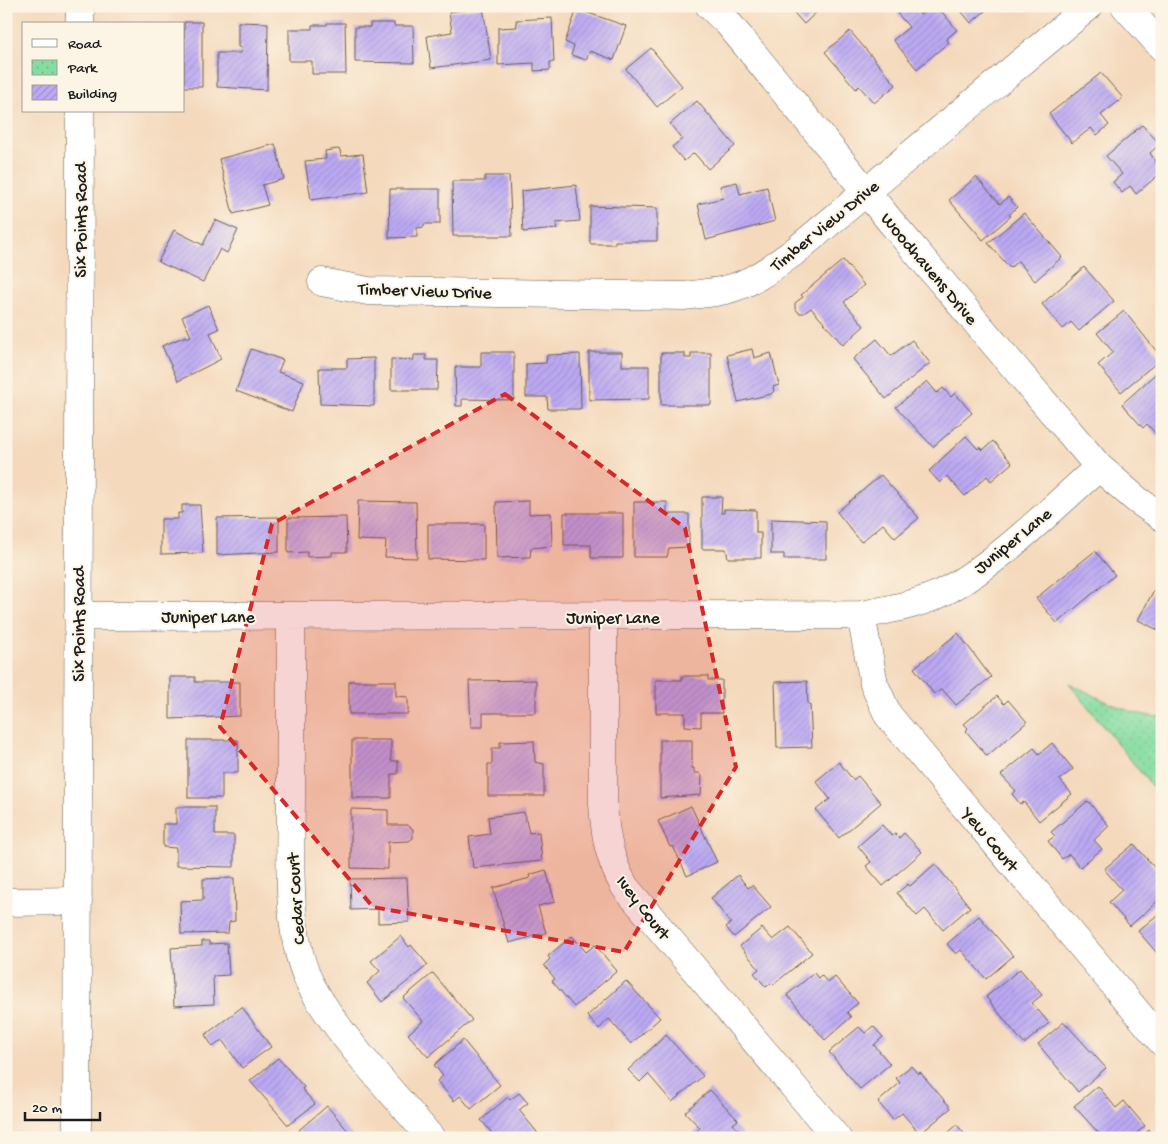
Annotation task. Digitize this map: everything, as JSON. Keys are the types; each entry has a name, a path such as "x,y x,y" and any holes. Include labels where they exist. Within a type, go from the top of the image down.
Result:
{"street":[{"path":"80,6 80,22"},
{"name":"Woodhavens Drive","path":"710,6 728,23 867,192 1099,467 1137,500 1162,517"},
{"name":"Timber View Drive","path":"322,282 368,292 685,296 725,290 758,277 794,252 1089,6"},
{"path":"1126,6 1162,47"},
{"name":"Six Points Road","path":"77,1138 80,112"},
{"name":"Juniper Lane","path":"78,616 603,617 861,615 909,605 936,595 970,574 1009,546 1099,467"},
{"name":"Yew Court","path":"861,615 874,684 888,715 1162,1042"},
{"name":"Cedar Court","path":"291,616 291,839 294,929 299,956 313,988 343,1033 431,1138"},
{"name":"Ivey Court","path":"603,617 602,804 604,828 615,870 625,886 838,1138"},
{"path":"6,902 78,901"}],"highlighted area":[{"path":"505,394 685,528 736,767 624,952 373,907 220,727 272,524"}],"green space":[{"path":"1069,683 1102,700 1126,709 1150,716 1162,717 1162,799"}],"building":[{"path":"788,6 823,6 804,24"},
{"path":"905,6 913,6 920,15 930,6 937,6 957,30 946,39 949,42 917,69 893,40 909,27 897,13"},
{"path":"957,6 991,6 971,23"},
{"path":"483,7 491,60 431,68 427,36 452,32 449,12"},
{"path":"577,9 626,26 614,60 590,51 586,60 571,55 574,46 565,42"},
{"path":"552,18 554,62 550,62 550,70 534,71 534,63 498,65 498,28 517,27 516,20"},
{"path":"185,22 202,22 202,87 185,87"},
{"path":"238,22 268,23 267,90 217,87 217,53 240,53 241,47 238,47"},
{"path":"327,23 345,23 346,74 312,74 312,61 289,61 289,29 312,29 312,25 327,25"},
{"path":"370,23 394,23 394,26 413,26 414,63 355,62 355,27 370,27"},
{"path":"850,31 896,85 874,103 859,86 856,89 825,52"},
{"path":"651,48 682,86 657,107 626,69"},
{"path":"1101,73 1123,98 1101,115 1109,125 1097,135 1091,128 1072,143 1049,114"},
{"path":"697,101 735,146 708,169 694,153 684,161 672,147 682,139 670,124"},
{"path":"1142,125 1160,144 1150,153 1162,172 1136,194 1130,186 1122,193 1113,182 1122,174 1106,156"},
{"path":"275,144 284,179 262,185 268,205 233,214 219,159"},
{"path":"340,150 341,156 363,154 368,192 311,200 305,161 326,159 325,151"},
{"path":"485,176 509,176 512,236 453,236 452,181 485,181"},
{"path":"976,177 1000,204 1008,197 1017,207 1009,215 1011,216 983,240 949,200"},
{"path":"737,182 740,194 767,187 775,221 706,240 698,204 723,198 720,186"},
{"path":"576,185 580,221 556,223 557,229 523,232 521,191"},
{"path":"390,189 440,189 440,224 424,224 424,227 417,228 417,237 389,238"},
{"path":"590,206 657,208 657,241 615,241 615,244 590,244"},
{"path":"1024,213 1062,257 1035,281 1018,261 1010,268 988,243"},
{"path":"215,220 238,230 227,253 220,249 203,282 158,262 174,230 203,245"},
{"path":"843,260 864,285 844,302 864,326 843,345 811,308 804,313 799,313 795,308 795,303 803,297 801,295"},
{"path":"1084,267 1114,301 1079,331 1071,322 1063,329 1042,304"},
{"path":"208,305 219,329 210,333 221,359 178,381 162,346 186,336 187,338 191,336 182,317"},
{"path":"1124,311 1162,358 1121,392 1098,365 1113,352 1097,333"},
{"path":"877,339 891,356 912,340 930,363 886,399 853,359"},
{"path":"251,349 283,360 278,372 304,381 292,412 236,391"},
{"path":"752,349 754,358 771,353 779,385 773,387 774,391 771,394 738,402 727,355"},
{"path":"481,352 514,352 514,400 462,399 462,406 456,406 455,367 481,367"},
{"path":"589,352 622,352 622,366 649,366 649,399 589,400"},
{"path":"661,353 685,353 685,358 691,358 691,353 711,353 711,405 661,405"},
{"path":"580,354 581,409 548,409 547,397 526,397 526,364 546,363 547,355"},
{"path":"414,355 426,355 426,360 438,360 437,390 391,390 391,359 414,360"},
{"path":"374,358 374,406 320,404 319,368 347,368 347,359"},
{"path":"1162,368 1162,441 1147,424 1143,428 1122,404"},
{"path":"927,381 937,393 943,388 951,397 955,393 972,413 933,447 896,407"},
{"path":"966,436 978,449 980,447 983,450 993,441 1012,463 991,481 987,476 965,496 947,476 940,483 929,471"},
{"path":"881,475 919,518 895,538 883,524 861,542 837,512"},
{"path":"702,497 722,497 721,513 724,513 724,509 756,510 756,533 761,533 761,558 728,558 726,549 702,549"},
{"path":"358,501 416,502 417,558 385,557 386,541 357,540"},
{"path":"529,501 529,514 551,513 552,546 531,548 530,557 497,558 496,502"},
{"path":"634,502 667,502 667,514 689,514 689,547 669,548 667,557 634,557"},
{"path":"182,505 200,505 203,553 161,554 161,519 178,519 178,513 182,513"},
{"path":"564,513 623,513 623,558 591,558 591,545 564,545"},
{"path":"279,517 279,552 217,555 217,518"},
{"path":"346,517 347,552 332,552 332,556 307,557 307,552 288,553 288,518"},
{"path":"771,519 826,521 826,559 784,559 784,554 771,554"},
{"path":"428,524 484,524 484,560 428,559"},
{"path":"1095,551 1115,575 1057,623 1036,598"},
{"path":"1154,590 1162,594 1162,632 1138,620"},
{"path":"958,633 991,677 956,705 942,689 934,694 914,668"},
{"path":"682,676 708,676 708,680 722,680 722,713 701,713 701,727 685,726 685,713 656,713 656,680 682,680"},
{"path":"170,677 195,677 195,682 240,682 240,716 170,719"},
{"path":"536,680 536,713 483,713 483,727 471,727 469,681"},
{"path":"349,681 396,681 396,696 408,697 408,714 349,714"},
{"path":"807,681 812,747 777,748 775,682"},
{"path":"997,696 1004,704 1008,700 1027,722 987,756 966,731 968,728 964,724"},
{"path":"188,740 238,740 238,773 222,773 222,798 188,798"},
{"path":"352,740 391,740 391,761 398,761 398,774 391,774 391,798 352,798"},
{"path":"660,740 692,740 692,768 694,768 694,773 699,773 702,776 701,795 660,798"},
{"path":"534,741 535,762 544,764 544,796 488,796 488,764 492,764 492,748 500,748 500,742"},
{"path":"1052,743 1073,769 1060,780 1072,794 1039,821 1024,802 1020,804 1012,794 1016,791 1001,775 1034,748 1039,754"},
{"path":"839,762 853,780 858,776 881,803 839,838 816,810 830,799 816,781"},
{"path":"1088,801 1109,826 1094,840 1102,849 1080,867 1069,854 1062,859 1048,841 1055,836 1051,832"},
{"path":"691,806 717,862 687,876 673,846 670,847 658,821"},
{"path":"176,807 215,807 215,835 234,835 234,867 176,866 176,848 163,847 163,824 176,824"},
{"path":"351,809 388,810 388,825 407,825 413,829 413,838 409,841 388,842 388,869 351,868"},
{"path":"524,812 529,833 539,832 542,861 473,868 469,837 490,834 488,817"},
{"path":"882,825 892,836 895,834 899,838 904,833 922,852 883,886 866,866 871,862 858,846"},
{"path":"1134,844 1162,876 1162,897 1130,926 1109,902 1122,890 1104,869"},
{"path":"935,864 970,907 943,930 925,909 917,916 897,893 908,884 910,886"},
{"path":"546,870 555,902 538,906 546,933 509,943 493,888 530,878 529,875"},
{"path":"738,875 748,888 752,885 771,907 734,937 726,927 731,923 711,898"},
{"path":"234,878 235,921 229,922 228,933 181,934 180,901 203,900 203,879"},
{"path":"407,878 409,922 378,923 378,909 351,910 350,879"},
{"path":"1162,911 1162,959 1138,931"},
{"path":"979,916 1013,956 986,979 961,950 956,954 947,944"},
{"path":"790,927 812,953 773,985 771,983 766,987 754,973 759,969 740,946 762,928 773,940"},
{"path":"401,936 409,947 411,945 428,965 382,1002 367,983 380,971 371,961"},
{"path":"572,936 586,952 595,945 617,971 574,1007 552,981 555,979 544,965 550,959 548,956"},
{"path":"202,941 209,941 209,944 227,943 229,975 213,976 214,1004 174,1006 171,948 202,946"},
{"path":"1020,969 1042,995 1032,1003 1049,1023 1024,1044 986,997"},
{"path":"433,973 472,1020 428,1057 408,1034 423,1021 403,998"},
{"path":"814,973 818,978 821,975 828,983 835,977 858,1003 847,1012 851,1017 825,1040 787,995"},
{"path":"626,981 660,1018 631,1044 609,1019 599,1029 587,1016"},
{"path":"242,1007 271,1047 242,1068 222,1040 213,1047 205,1035"},
{"path":"1064,1022 1106,1068 1078,1092 1038,1044"},
{"path":"873,1026 883,1037 874,1045 890,1064 860,1089 829,1052 859,1027 865,1033"},
{"path":"666,1035 703,1076 672,1102 648,1074 640,1082 628,1070"},
{"path":"463,1040 500,1085 471,1109 460,1096 454,1101 437,1081 443,1076 434,1065"},
{"path":"278,1058 304,1087 302,1089 315,1104 288,1125 250,1081"},
{"path":"911,1066 918,1074 920,1072 951,1108 920,1134 902,1113 893,1120 878,1102 900,1083 896,1078"},
{"path":"1098,1086 1116,1108 1124,1101 1145,1126 1131,1138 1103,1138 1074,1106"},
{"path":"710,1090 738,1120 733,1124 742,1134 738,1138 688,1138 700,1128 685,1112"},
{"path":"519,1093 528,1103 519,1110 541,1137 496,1138 481,1120 508,1097 510,1100"},
{"path":"327,1106 354,1138 294,1138 301,1132 299,1130"},
{"path":"957,1125 968,1138 942,1138"},
{"path":"1149,1130 1155,1138 1139,1138"}]}
